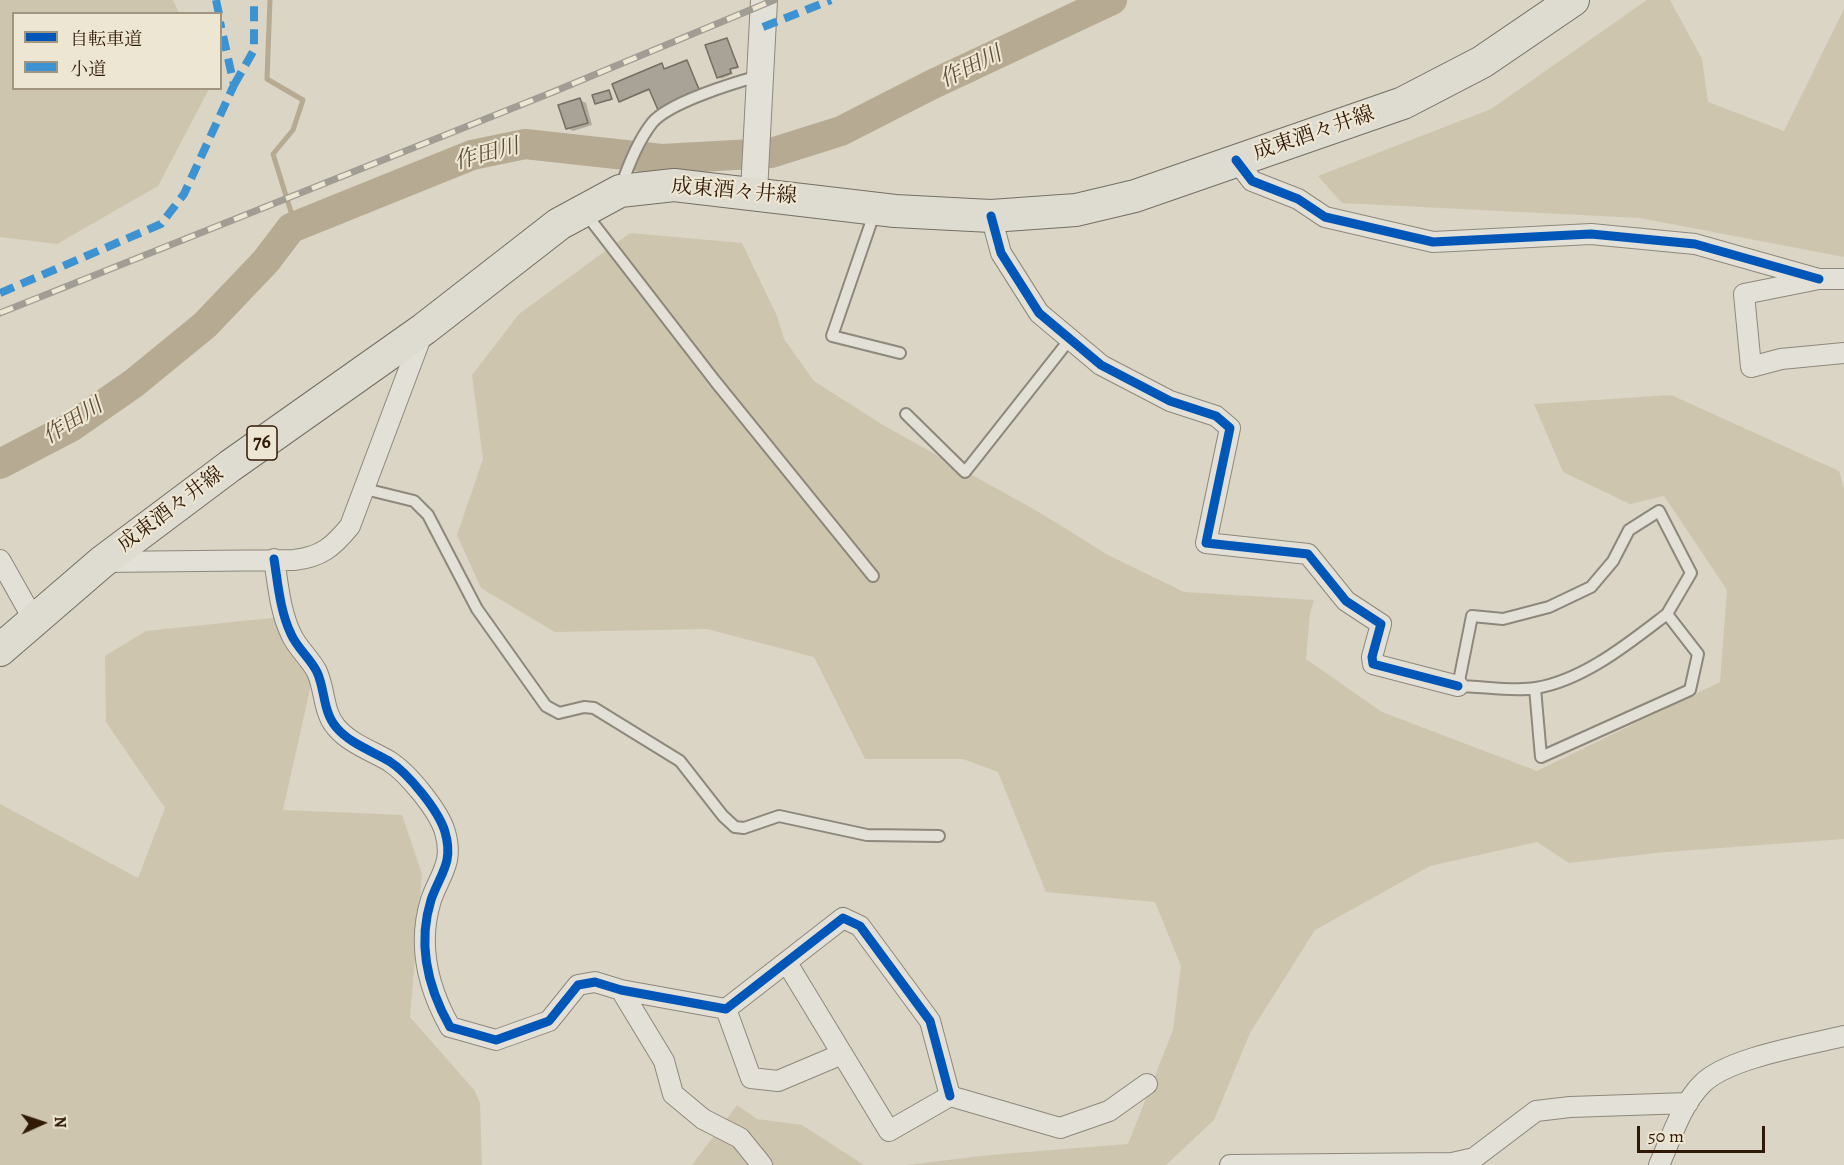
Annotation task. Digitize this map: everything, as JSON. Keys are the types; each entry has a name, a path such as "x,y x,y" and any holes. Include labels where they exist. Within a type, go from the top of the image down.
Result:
{"main road":[{"name":"成東酒々井線","path":"0,650 102,562 230,466 424,329 559,224 582,209 620,191 674,184 876,208 992,216 1076,210 1135,196 1403,103 1482,62 1573,0"}],"street":[{"path":"754,192 760,115 759,76 764,0"},
{"path":"1236,160 1252,181 1298,199 1324,217 1432,242 1592,234 1695,244 1819,279"},
{"path":"992,216 1001,253 1039,313 1101,365 1170,401 1215,416 1230,428 1206,543 1308,554 1346,601 1381,624 1372,657 1373,664 1458,686"},
{"path":"1844,279 1819,279 1744,294 1751,367 1781,359 1844,353"},
{"path":"102,562 310,558 324,553 336,544 350,526 424,329"},
{"path":"274,559 284,616 292,636 317,671 333,725 343,735 392,763 439,815 449,852 445,875 432,900 424,955 431,987 450,1027 496,1040 549,1021 578,985 595,982 621,990 726,1009 843,918 860,926 930,1022 950,1096"},
{"path":"0,560 35,622"},
{"path":"787,963 890,1131 950,1096 1060,1128 1109,1111 1147,1084"},
{"path":"621,990 664,1061 673,1094 703,1119 740,1138 762,1165"},
{"path":"726,1009 751,1078 778,1081 842,1054"},
{"path":"1659,1165 1688,1103 1701,1084 1722,1069 1844,1036"},
{"path":"1230,1165 1452,1163 1474,1158 1536,1111 1570,1107 1688,1103"}],"lane":[{"path":"620,191 628,167 652,123 665,112 715,90 759,76"},
{"path":"876,208 832,336 900,353"},
{"path":"582,209 715,381 873,576"},
{"path":"906,414 965,472 1070,339"},
{"path":"365,489 414,501 428,515 477,609 546,706 559,713 584,707 594,708 680,760 723,816 735,827 744,828 779,816 867,835 939,836"},
{"path":"1659,511 1691,573 1666,614 1628,644 1575,675 1535,688 1458,686 1472,616 1503,619 1515,616 1549,607 1591,586 1613,561 1629,530 1659,511"},
{"path":"1535,688 1541,757 1690,690 1698,654 1666,614"}],"shaded area":[{"path":"0,0 173,0 179,12 12,12 12,90 208,90 158,186 57,244 0,237"},
{"path":"1647,0 1670,0 1702,59 1708,102 1784,131 1844,9 1844,257 1640,218 1342,203 1318,176 1491,109"},
{"path":"630,233 742,243 777,316 784,339 814,381 883,425 1042,514 1108,555 1184,592 1314,600 1310,613 1306,659 1382,712 1537,771 1720,682 1727,590 1664,496 1630,504 1563,472 1534,404 1671,395 1839,471 1844,489 1844,839 1665,852 1569,863 1537,842 1430,866 1315,930 1250,1033 1214,1120 1166,1165 906,1165 990,1155 1128,1144 1173,1030 1181,966 1155,902 1046,892 998,772 963,759 865,759 814,657 707,629 555,632 481,588 457,535 483,459 472,375 519,314"},
{"path":"281,617 312,680 283,810 402,815 422,874 410,1017 475,1091 480,1103 482,1165 0,1165 0,804 138,878 165,808 106,722 105,656 146,631"},
{"path":"737,1105 757,1119 802,1125 864,1165 692,1165"}],"building":[{"path":"727,38 738,67 730,69 731,73 717,78 705,45"},
{"path":"687,60 700,92 658,110 649,89 619,102 612,84 662,63 664,69"},
{"path":"609,90 612,99 595,104 592,95"},
{"path":"580,98 588,123 566,129 558,105"}],"waterway":[{"path":"270,0 267,79 303,100 293,130 273,154 292,215 291,228"},
{"name":"作田川","path":"0,464 71,427 134,383 205,325 266,261 291,228 472,155 525,144 662,159 771,153 841,131 931,85 1112,0"}],"railway":[{"path":"0,313 553,92 774,0"}],"marked path":[{"path":"216,0 219,12"},
{"path":"234,85 254,50 254,0"},
{"path":"763,27 831,0"},
{"path":"0,293 161,224 184,194 234,85 222,31"}],"cycle path":[{"path":"1236,160 1252,181 1298,199 1325,217 1433,242 1591,234 1695,244 1819,279"},
{"path":"991,216 1001,253 1039,313 1101,365 1170,401 1216,416 1230,428 1206,543 1308,554 1346,601 1381,624 1372,657 1373,664 1458,686"},
{"path":"274,559 287,625 317,672 332,721 347,738 389,761 405,774 430,803 442,823 447,843 447,860 431,900 425,933 425,950 431,982 450,1027 496,1040 549,1021 578,985 595,982 621,990 726,1009 843,918 860,926 930,1021 950,1096"}]}
